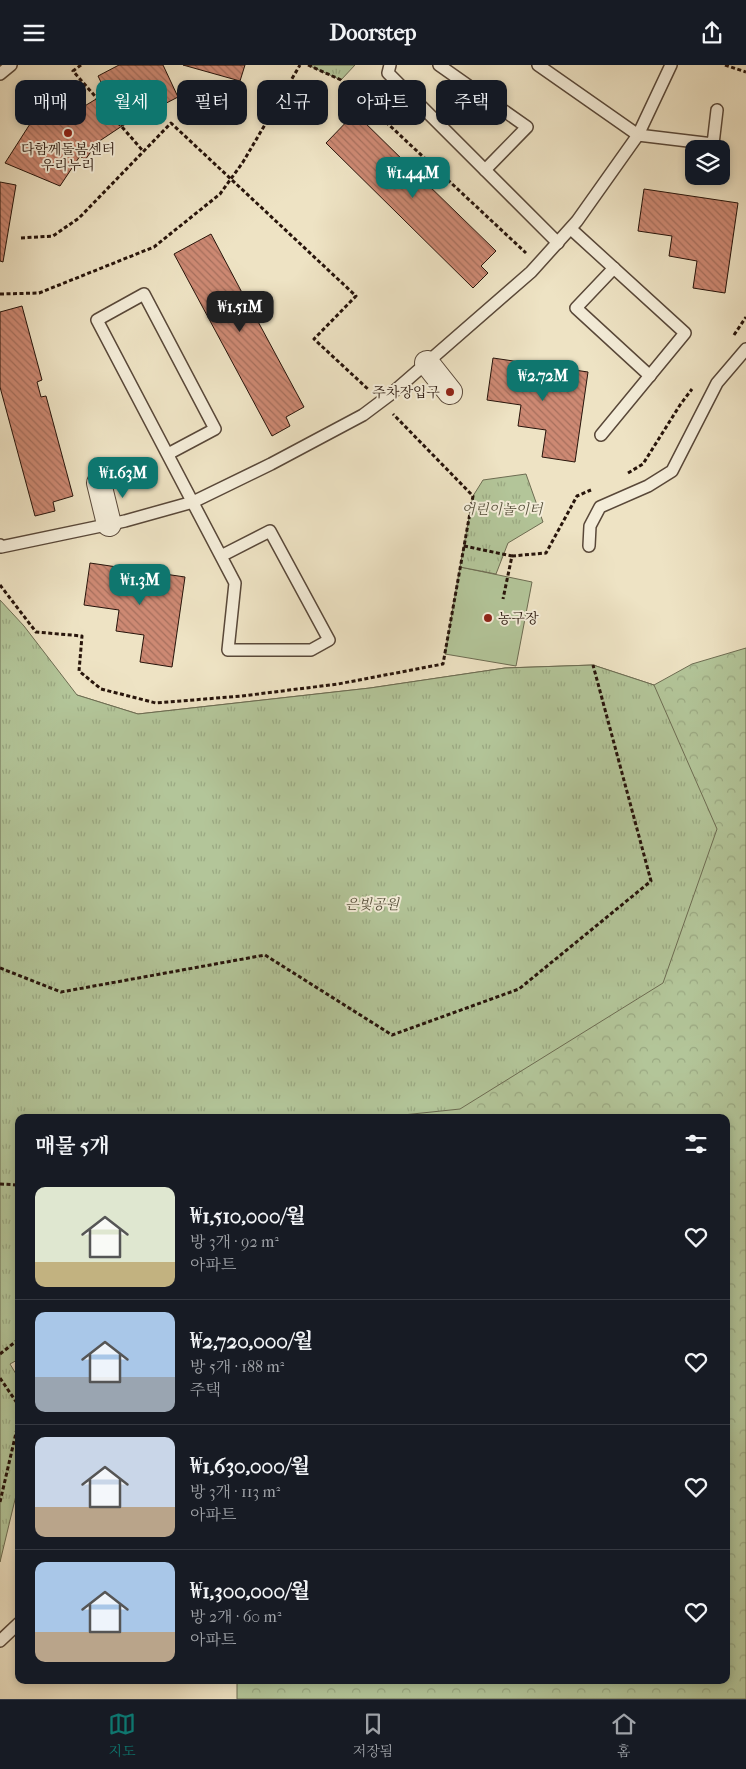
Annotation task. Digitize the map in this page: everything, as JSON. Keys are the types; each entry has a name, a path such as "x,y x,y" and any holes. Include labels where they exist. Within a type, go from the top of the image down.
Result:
{"street":[{"path":"427,363 450,392"},
{"path":"99,483 109,524"}],"lane":[{"path":"0,74 11,65"},
{"path":"390,65 388,73 558,243"},
{"path":"439,65 527,127 485,171"},
{"path":"538,65 638,135 713,144 717,109"},
{"path":"0,545 1,547 109,524 193,502 271,464 363,415 427,363 538,265 571,229 638,135 671,65"},
{"path":"571,229 685,333 601,435"},
{"path":"614,268 576,308 650,376"},
{"path":"168,454 216,429 144,294 97,320 235,583 228,650 311,650 329,640 270,531 221,556"},
{"path":"589,546 590,526 600,507 648,486 672,471 717,383 746,349"},
{"path":"0,1641 15,1627"}],"path":[{"path":"81,65 73,71 143,151"},
{"path":"0,294 39,293 154,247 220,194 243,162 300,65"},
{"path":"308,65 341,80 538,265"},
{"path":"725,65 746,72"},
{"path":"0,585 36,632 82,636 79,671 101,689 156,703 242,696 338,684 444,664 473,496 381,402 314,339 356,295 171,123 79,218 53,236 21,238"},
{"path":"730,340 746,317"},
{"path":"622,477 643,464 680,405 697,384"},
{"path":"464,546 512,556 546,553 577,496 595,488"},
{"path":"503,599 512,556"},
{"path":"0,968 61,992 265,955 392,1035 519,989 651,881 592,665"},
{"path":"0,1184 15,1185"},
{"path":"0,1354 15,1342"},
{"path":"0,1377 15,1401"},
{"path":"0,1502 15,1436"}],"green space":[{"path":"308,65 355,65 341,80"},
{"name":"어린이놀이터","path":"526,474 543,522 508,543 496,574 460,567 473,496 483,480"},
{"name":"농구장","path":"460,567 532,582 516,666 445,654"},
{"name":"은빛공원","path":"0,600 24,626 77,695 138,714 370,688 505,668 593,665 654,685 717,829 663,983 460,1109 412,1114 15,1114 15,1361 10,1364 15,1372 15,1500 0,1562"},
{"name":"은빛공원","path":"746,648 746,1699 237,1699 237,1684 730,1684 730,1114 19,1114 77,695 138,714 370,688 505,668 593,665 654,685 692,664"}],"building":[{"path":"119,65 163,65 177,98 167,103 167,80 100,80 98,76"},
{"path":"183,65 245,65 240,80"},
{"name":"다함께돌봄센터 우리누리","path":"96,99 96,125 122,126 98,142 85,160 80,156 60,186 5,163 29,125 86,125 86,105"},
{"path":"343,125 367,125 410,167 407,171 418,182 422,179 496,251 481,266 488,273 473,288 326,143"},
{"path":"0,182 16,185 3,262 0,261"},
{"path":"644,189 738,203 725,293 693,288 697,261 669,256 672,236 638,231"},
{"path":"211,234 247,302 243,304 250,318 255,316 304,407 286,417 290,426 272,436 174,254"},
{"path":"22,306 42,380 37,382 41,397 46,396 73,496 53,502 55,511 35,516 0,387 0,312"},
{"path":"493,358 588,372 575,462 542,457 546,430 518,426 521,405 487,400"},
{"path":"90,563 185,577 172,667 140,662 144,635 116,631 119,610 84,605"}],"place":[{"name":"다함께돌봄센터 우리누리","path":"68,133"},
{"name":"주차장입구","path":"450,392"},
{"name":"농구장","path":"488,618"}]}
